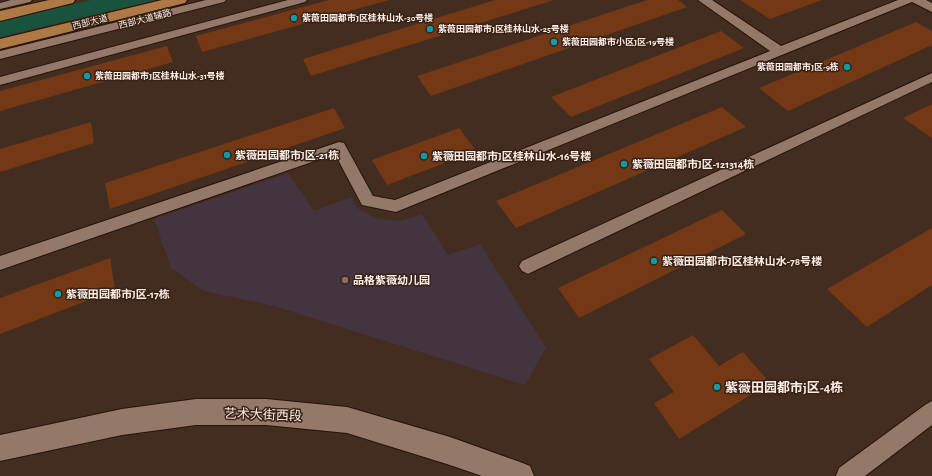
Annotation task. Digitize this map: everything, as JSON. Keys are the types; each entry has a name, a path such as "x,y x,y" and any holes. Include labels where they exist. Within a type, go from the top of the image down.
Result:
{"main road":[{"path":"0,16 68,0"},
{"name":"西部大道","path":"0,44 180,0"}],"street":[{"path":"0,6 26,0"},
{"name":"西部大道辅路","path":"0,55 220,0"},
{"path":"0,81 301,0"},
{"path":"704,0 781,52"},
{"path":"0,263 339,147 368,201 396,206 908,0"},
{"path":"917,0 932,8"},
{"path":"528,266 932,77"},
{"name":"艺术大街西段","path":"0,448 122,422 196,412 266,412 347,420 450,450 520,476"},
{"path":"847,476 932,412"}],"shaded area":[{"name":"品格紫薇幼儿园","path":"288,173 314,211 351,197 357,208 376,218 400,221 422,214 448,255 480,244 546,348 525,385 274,306 204,291 171,268 154,219"}],"green space":[{"path":"91,0 156,0 0,37 0,21"}],"building":[{"name":"紫薇田园都市J区桂林山水-30号楼","path":"329,0 389,0 202,52 196,36"},
{"name":"紫薇田园都市J区桂林山水-25号楼","path":"495,0 554,0 311,76 303,59"},
{"name":"紫薇田园都市小区J区-19号楼","path":"647,0 678,0 687,7 431,96 417,76"},
{"path":"740,0 822,0 770,19"},
{"name":"紫薇田园都市J区-9栋","path":"916,22 932,31 932,45 788,111 759,88"},
{"path":"721,31 744,48 571,117 551,97"},
{"name":"紫薇田园都市J区桂林山水-31号楼","path":"167,46 173,62 0,111 0,91"},
{"path":"932,104 932,138 903,118"},
{"name":"紫薇田园都市J区-121314栋","path":"722,107 746,127 516,228 496,201"},
{"name":"紫薇田园都市J区-21栋","path":"334,108 345,128 110,209 105,183"},
{"path":"91,122 94,143 0,172 0,149"},
{"name":"紫薇田园都市J区桂林山水-16号楼","path":"459,128 476,151 387,185 372,160"},
{"name":"紫薇田园都市J区桂林山水-78号楼","path":"722,210 746,234 579,318 558,288"},
{"path":"932,228 932,285 867,327 827,289"},
{"name":"紫薇田园都市J区-17栋","path":"110,258 115,290 0,334 0,298"},
{"name":"紫薇田园都市j区-4栋","path":"693,335 719,366 743,352 770,383 679,439 654,403 674,392 649,359"}],"place":[{"name":"紫薇田园都市J区桂林山水-30号楼","path":"294,18"},
{"name":"紫薇田园都市J区桂林山水-25号楼","path":"430,29"},
{"name":"紫薇田园都市小区J区-19号楼","path":"554,42"},
{"name":"紫薇田园都市J区-9栋","path":"847,67"},
{"name":"紫薇田园都市J区桂林山水-31号楼","path":"87,76"},
{"name":"紫薇田园都市J区-21栋","path":"227,155"},
{"name":"紫薇田园都市J区桂林山水-16号楼","path":"424,156"},
{"name":"紫薇田园都市J区-121314栋","path":"624,164"},
{"name":"紫薇田园都市J区桂林山水-78号楼","path":"654,261"},
{"name":"品格紫薇幼儿园","path":"345,280"},
{"name":"紫薇田园都市J区-17栋","path":"58,294"},
{"name":"紫薇田园都市j区-4栋","path":"717,387"}]}
